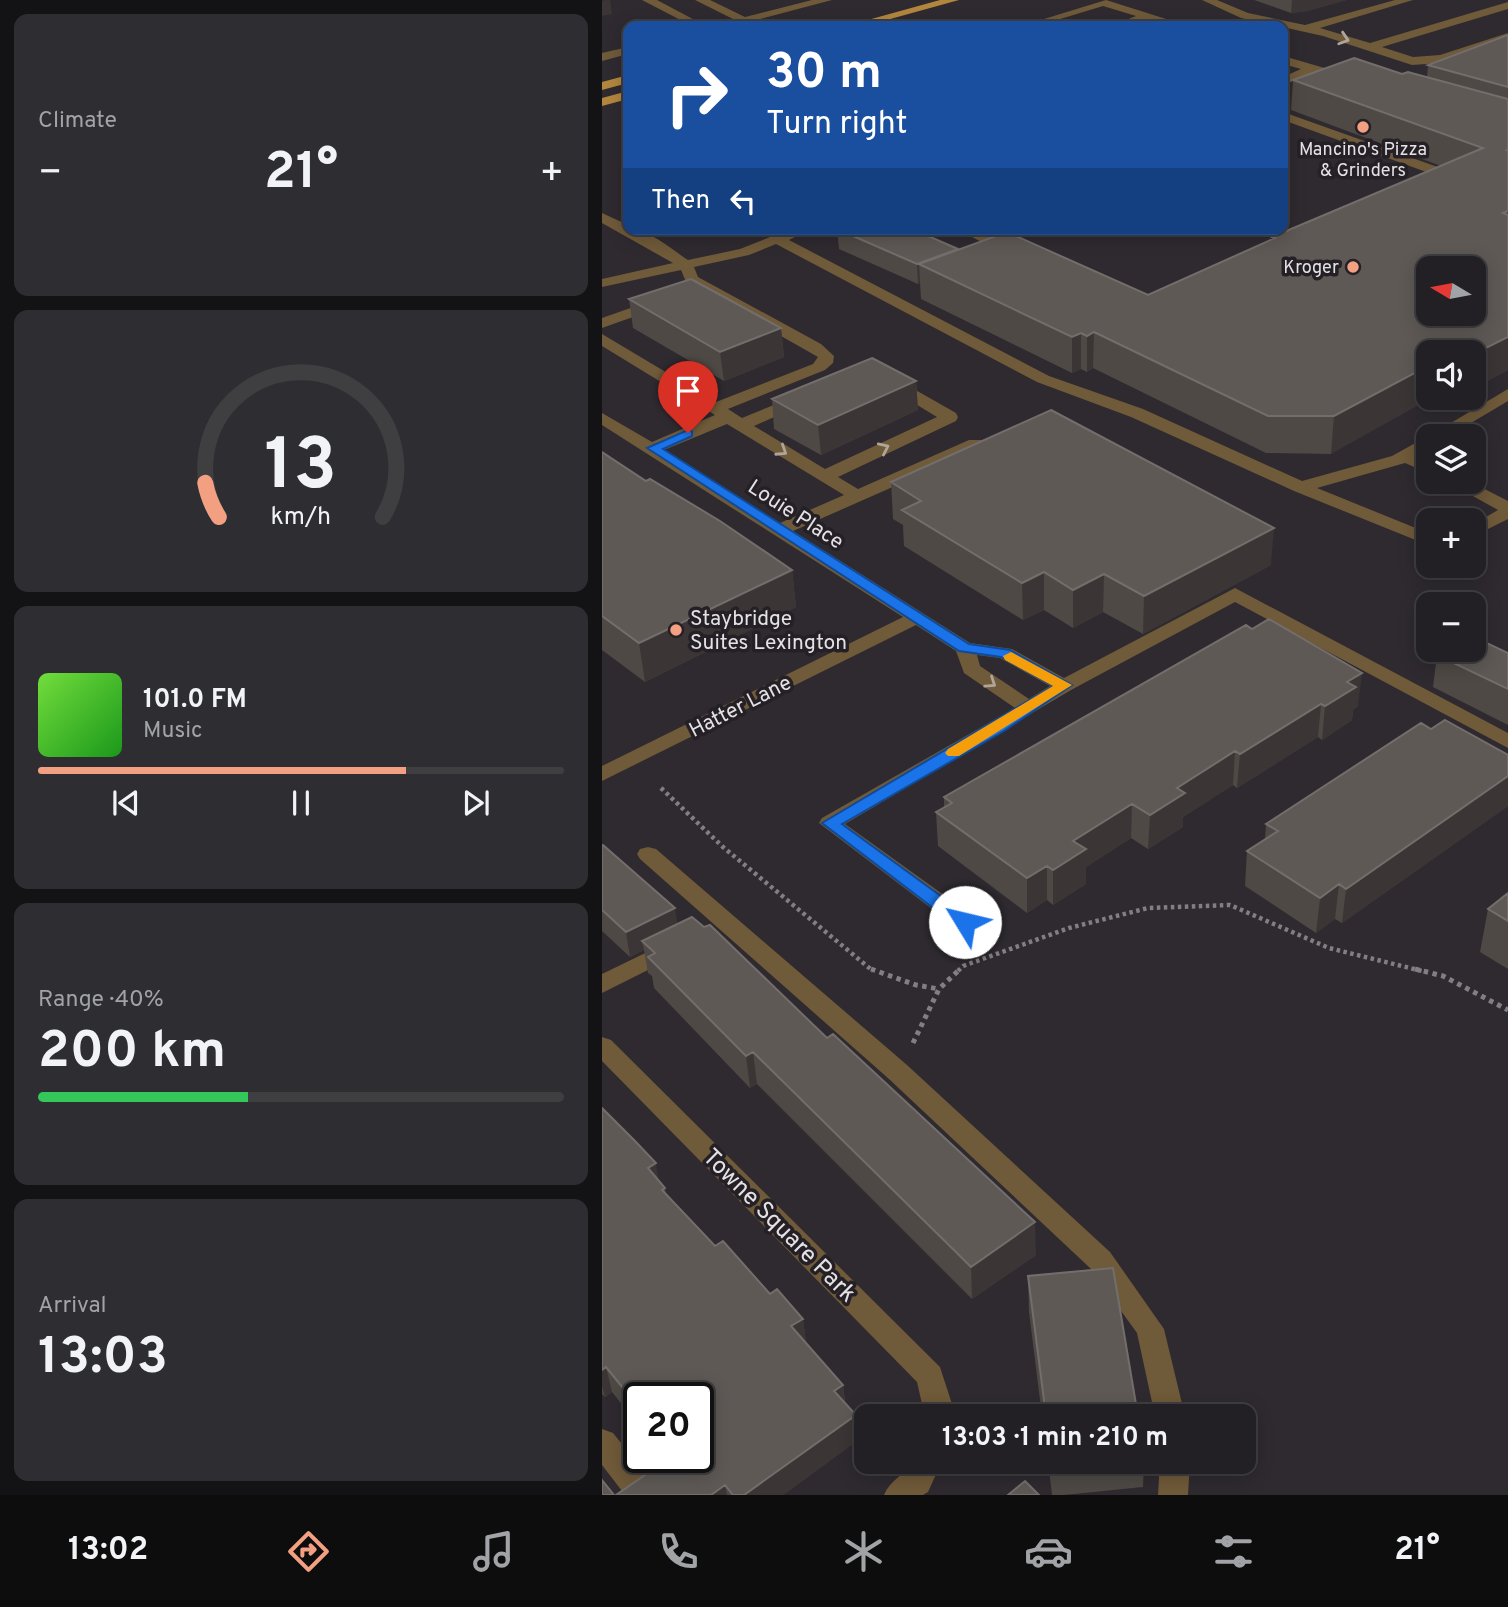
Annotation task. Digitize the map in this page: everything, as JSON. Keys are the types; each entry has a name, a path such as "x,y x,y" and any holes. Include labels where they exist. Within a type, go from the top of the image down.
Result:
{"main road":[{"path":"871,21 953,0"},
{"path":"602,86 623,80"},
{"path":"602,102 623,96"}],"street":[{"path":"648,0 690,21"},
{"path":"701,0 743,20"},
{"path":"739,21 826,0"},
{"path":"1208,0 1245,16 1268,21"},
{"path":"1306,29 1407,0"},
{"path":"1052,21 1050,19 1102,4 1112,4 1162,21"},
{"path":"1370,47 1508,5"},
{"path":"1132,21 1147,16"},
{"path":"1288,25 1412,61 1429,61 1505,41"},
{"path":"602,57 623,51"},
{"path":"1288,62 1352,80"},
{"path":"1288,79 1312,69"},
{"path":"1288,118 1441,173 1413,185"},
{"path":"602,217 623,228"},
{"path":"637,235 686,265 691,279 815,347 826,356 825,363 820,367 735,417"},
{"path":"602,283 744,251 784,235"},
{"path":"792,235 894,301 1043,379 1137,413 1300,487 1416,535"},
{"path":"976,235 1023,258 992,264"},
{"path":"602,271 618,281"},
{"path":"602,323 706,287"},
{"path":"894,301 919,292"},
{"path":"602,339 735,417 823,477 857,496"},
{"path":"823,477 950,417 881,376"},
{"path":"1457,424 1508,394"},
{"path":"653,448 735,417 808,396"},
{"path":"735,417 786,415"},
{"name":"Louie Place","path":"602,418 965,648"},
{"path":"780,530 975,444"},
{"path":"1300,487 1404,456 1416,448"},
{"path":"1404,456 1416,462"},
{"path":"1479,494 1508,510 1486,524"},
{"path":"965,922 830,823 1064,685 1235,594 1508,742"},
{"name":"Hatter Lane","path":"611,770 916,618"},
{"path":"1029,708 971,669 965,648 1005,653 1064,685"},
{"path":"602,752 611,770"},
{"path":"648,854 898,1072 1100,1260 1150,1329 1167,1404"},
{"path":"602,984 725,921"},
{"name":"Towne Square Park","path":"602,1046 930,1376 937,1404"},
{"path":"602,1442 643,1495"},
{"path":"899,1495 917,1482 921,1474"},
{"path":"1173,1495 1174,1474"}],"path":[{"path":"661,788 723,847 873,971 916,985 940,989"},
{"path":"898,1072 940,989 963,966 1069,928 1147,908 1230,905 1329,948 1443,976 1508,1010"}],"building":[{"path":"1508,35 1508,87 1428,65"},
{"path":"1354,58 1402,74 1408,72 1508,99 1508,211 1503,213 1508,215 1508,337 1486,348 1486,340 1416,340 1416,372 1334,416 1268,416 1094,332 1087,336 1081,333 1072,337 919,264 999,235 1014,235 1148,295 1275,238 1272,237 1288,235 1288,230 1483,148 1293,80"},
{"path":"851,235 926,235 958,249 917,264"},
{"path":"691,279 781,328 720,352 629,299"},
{"path":"872,358 916,381 818,425 772,399"},
{"path":"1051,410 1274,528 1144,596 1104,574 1073,590 1044,572 1022,583 902,510 921,501 891,482"},
{"path":"602,452 646,481 650,479 720,521 792,570 639,643 602,616"},
{"path":"1269,619 1362,673 1347,682 1356,687 1325,706 1321,704 1240,754 1235,751 1177,788 1185,793 1150,815 1132,804 1073,841 1086,849 1053,870 1047,866 1027,878 936,812 952,803 944,797 1246,625 1252,629"},
{"path":"1486,643 1508,653 1508,689 1452,662 1486,662"},
{"path":"1445,720 1508,755 1508,776 1346,889 1339,884 1320,898 1247,851 1278,831 1266,824 1421,723 1431,729"},
{"path":"603,845 675,908 626,932 602,910"},
{"path":"1508,893 1508,921 1488,909"},
{"path":"692,917 704,927 710,925 827,1038 833,1034 1035,1222 971,1267 753,1052 746,1056 648,957 655,953 642,941"},
{"path":"602,1108 656,1163 648,1168 665,1188 662,1190 715,1246 723,1241 770,1294 777,1289 803,1319 791,1326 843,1385 834,1391 854,1413 854,1416 744,1495 733,1495 725,1485 711,1495 616,1495 648,1473 714,1473 714,1382 623,1382 623,1388 606,1367 602,1370"},
{"path":"1113,1268 1136,1404 1044,1404 1028,1276"},
{"path":"602,1480 614,1495 602,1495"},
{"path":"1025,1481 1039,1495 1008,1495"}],"slow traffic":[{"path":"953,753 1064,685 1011,656"}],"place":[{"name":"Mancino's Pizza & Grinders","path":"1363,127"},
{"name":"Kroger","path":"1353,267"},
{"name":"Staybridge Suites Lexington","path":"676,630"}],"route":[{"path":"688,433 653,448 965,648 1005,653 1064,685 998,727 830,823 965,922"}]}
